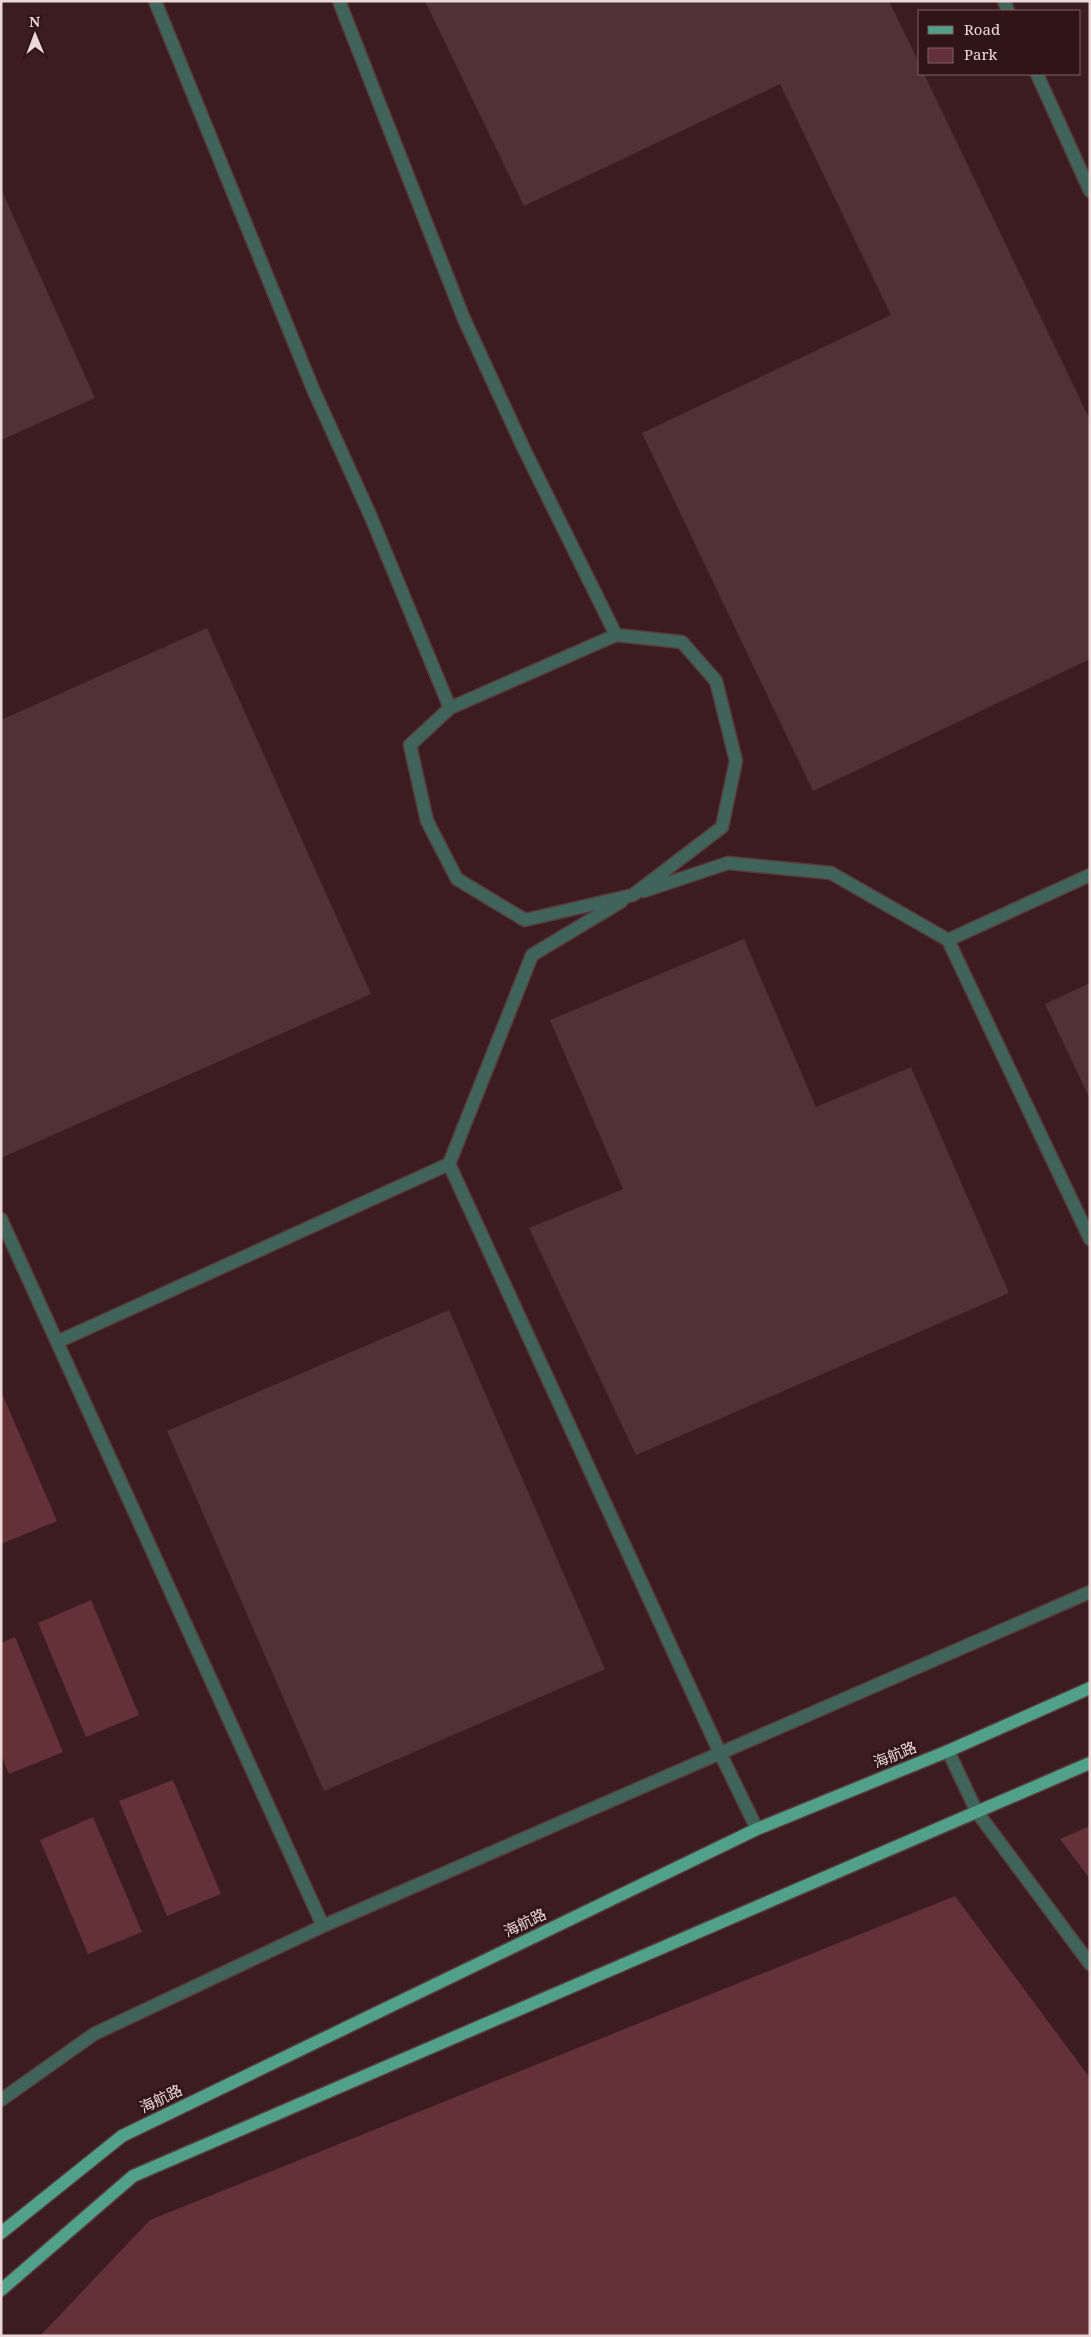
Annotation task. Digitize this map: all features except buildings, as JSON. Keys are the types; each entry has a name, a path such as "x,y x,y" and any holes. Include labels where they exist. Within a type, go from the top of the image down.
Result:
{"main road":[{"name":"海航路","path":"1,2233 122,2136 757,1829 948,1751 1090,1688"},
{"path":"1,2290 133,2176 1090,1763"}],"street":[{"path":"156,1 313,389 371,516 450,708"},
{"path":"339,1 464,319 523,447 616,635"},
{"path":"1037,75 1090,191"},
{"path":"57,1342 449,1164 532,955 633,895 722,827 736,761 716,682 682,642 616,635 450,708 410,745 426,821 457,879 525,920 633,895 728,863 831,872 948,940 1090,1240"},
{"path":"948,940 1090,875"},
{"path":"449,1164 720,1753 757,1829"},
{"path":"1,1219 323,1926"},
{"path":"1,2100 94,2034 323,1926 1090,1592"},
{"path":"948,1751 977,1812 1090,1964"}],"green space":[{"path":"1,1391 57,1521 1,1544"},
{"path":"91,1600 139,1715 86,1737 38,1623"},
{"path":"15,1637 63,1752 9,1774 1,1755 1,1643"},
{"path":"173,1780 221,1894 167,1916 119,1801"},
{"path":"93,1817 142,1932 88,1954 40,1840"},
{"path":"1090,1826 1090,1879 1060,1839"},
{"path":"955,1896 1090,2078 1090,2336 40,2336 150,2220"}]}
